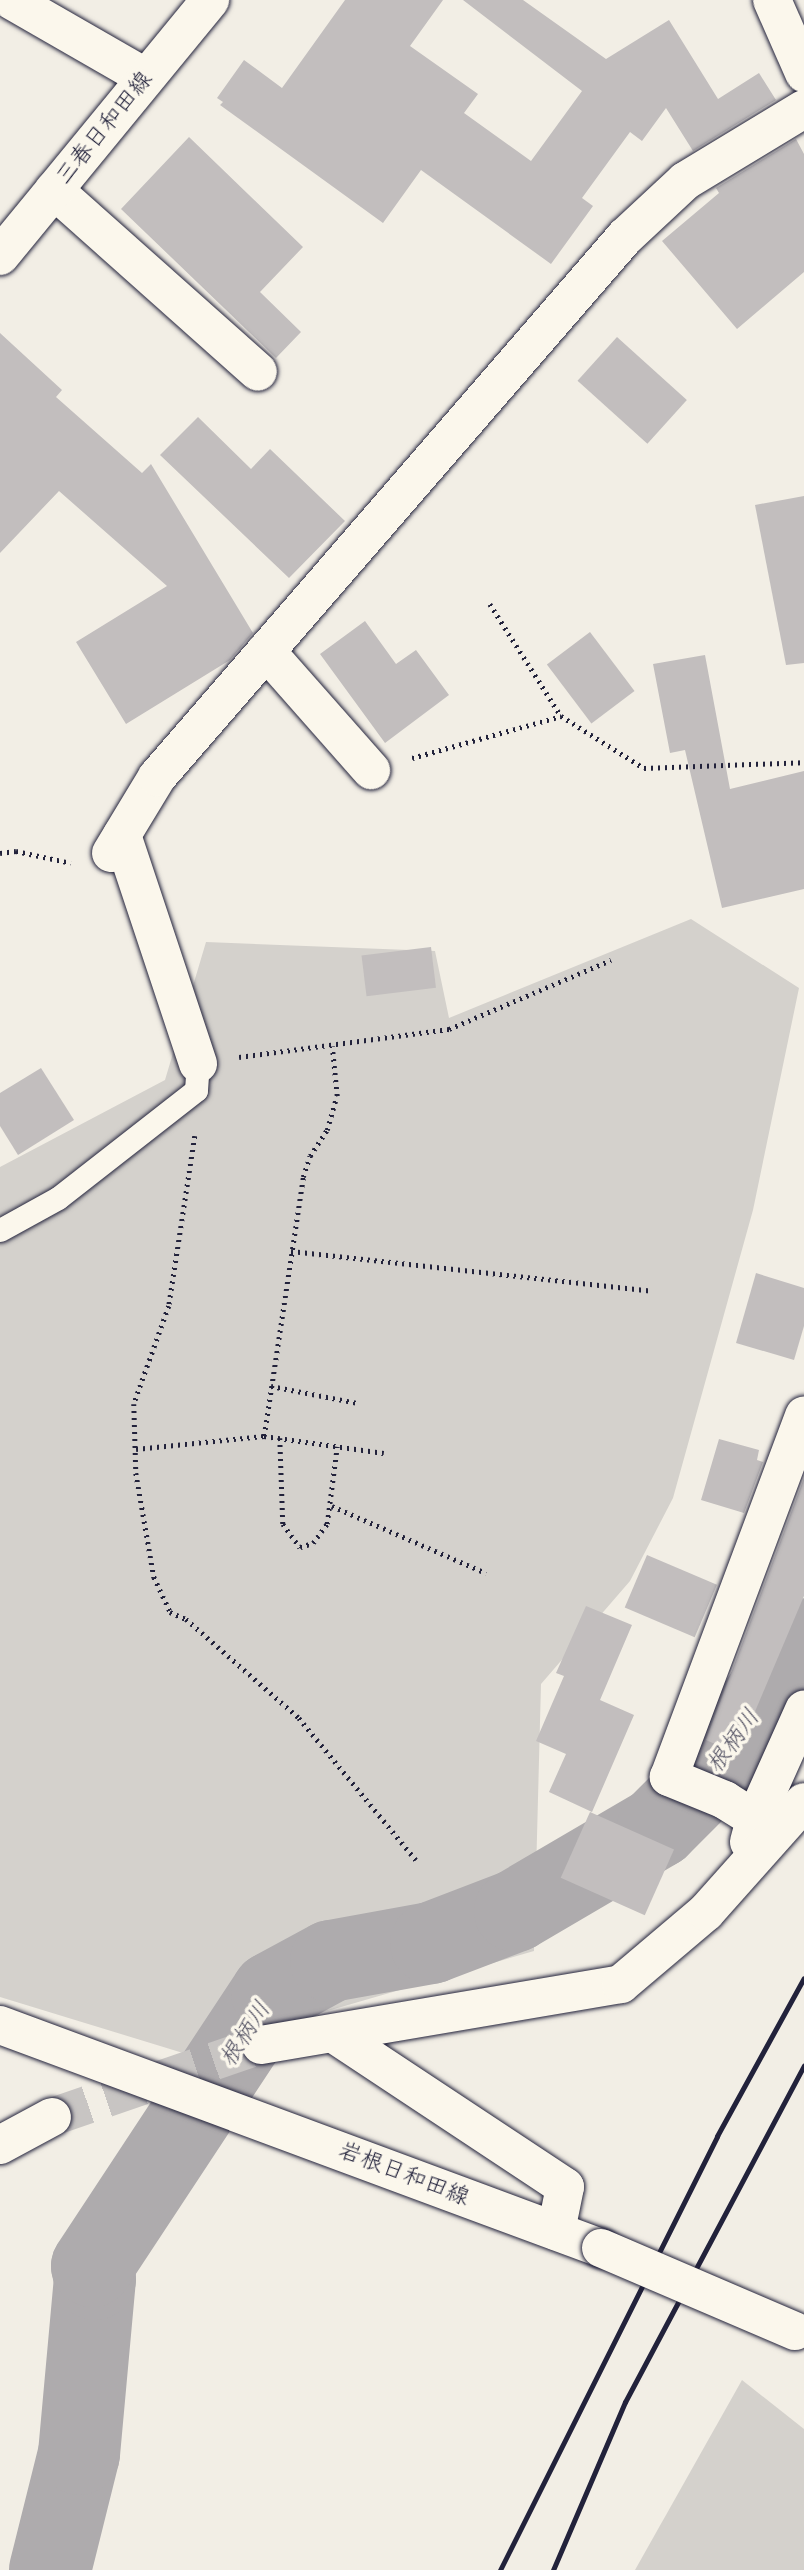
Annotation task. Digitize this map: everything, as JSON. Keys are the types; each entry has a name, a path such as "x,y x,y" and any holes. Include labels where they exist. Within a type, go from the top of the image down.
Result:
{"street":[{"path":"12,0 145,77"},
{"name":"三春日和田線","path":"0,257 210,0"},
{"path":"772,0 804,73"},
{"path":"197,1071 116,844 157,777 625,237 685,181 804,109"},
{"path":"54,190 258,372"},
{"path":"266,651 371,770"},
{"path":"740,1810 669,1777 803,1421"},
{"path":"742,1871 740,1810 804,1710"},
{"path":"261,2045 621,1984 706,1912 804,1802"},
{"name":"岩根日和田線","path":"0,2025 556,2231 800,2332"},
{"path":"334,2034 565,2187 556,2231"},
{"path":"0,2145 52,2117"}],"lane":[{"path":"0,1230 58,1198 197,1071"}],"path":[{"path":"490,604 561,716 644,768 804,762"},
{"path":"371,770 561,716"},
{"path":"0,853 16,851 91,865 116,844"},
{"path":"416,1860 299,1718 186,1619 170,1612 153,1577 136,1448 134,1404 169,1306 194,1153 197,1071 268,1055 449,1029 611,960"},
{"path":"264,1436 303,1177 310,1156 327,1130 337,1096 331,1046"},
{"path":"291,1251 652,1292"},
{"path":"271,1386 358,1403"},
{"path":"136,1448 264,1436 384,1453"},
{"path":"280,1438 283,1524 300,1547 313,1543 332,1506 337,1447"},
{"path":"332,1506 486,1573"}],"shaded area":[{"path":"691,919 799,988 753,1210 673,1498 630,1581 541,1684 534,1951 183,2053 0,1997 0,1167 165,1080 206,942 435,951 449,1018"},
{"path":"742,2380 804,2429 804,2570 635,2570"}],"building":[{"path":"345,0 443,0 410,46 478,94 464,113 531,161 582,91 463,0 523,0 606,59 669,20 718,99 759,73 776,100 693,151 666,108 642,141 630,132 582,198 593,206 551,264 421,170 383,223 220,105 223,102 217,98 244,60 282,88"},
{"path":"189,137 303,247 260,292 301,332 276,358 121,209"},
{"path":"796,139 804,154 804,272 737,329 662,241 719,193 716,188"},
{"path":"0,333 62,390 56,397 142,473 151,464 253,633 230,660 126,724 76,642 167,586 59,491 0,553"},
{"path":"617,337 687,400 647,444 578,381"},
{"path":"198,417 251,469 270,449 345,521 289,578 160,455"},
{"path":"804,496 804,663 786,665 755,505"},
{"path":"365,621 396,664 416,650 449,695 385,743 320,654"},
{"path":"590,632 635,691 591,724 547,664"},
{"path":"705,655 730,789 804,771 804,889 722,908 685,750 670,753 653,664"},
{"path":"431,947 436,988 367,996 362,956"},
{"path":"41,1068 74,1120 18,1155 0,1126 0,1093"},
{"path":"756,1273 804,1288 804,1326 794,1360 736,1343"},
{"path":"719,1439 759,1450 757,1460 763,1462 744,1513 701,1500"},
{"path":"804,1478 804,1596 737,1754 706,1740"},
{"path":"647,1555 717,1585 695,1637 625,1607"},
{"path":"586,1606 632,1625 600,1700 634,1715 592,1812 549,1792 566,1754 536,1741 564,1676 556,1673"},
{"path":"590,1812 674,1849 645,1915 561,1878"}],"waterway":[{"name":"根柄川","path":"50,2570 79,2454 95,2279 92,2266 272,1993 331,1961 431,1943 515,1911 658,1827 713,1772 804,1639"}],"tunnel":[{"path":"52,2117 261,2045"}],"railway":[{"path":"500,2570 717,2136 804,1978"},
{"path":"553,2570 625,2402 804,2066"}]}
